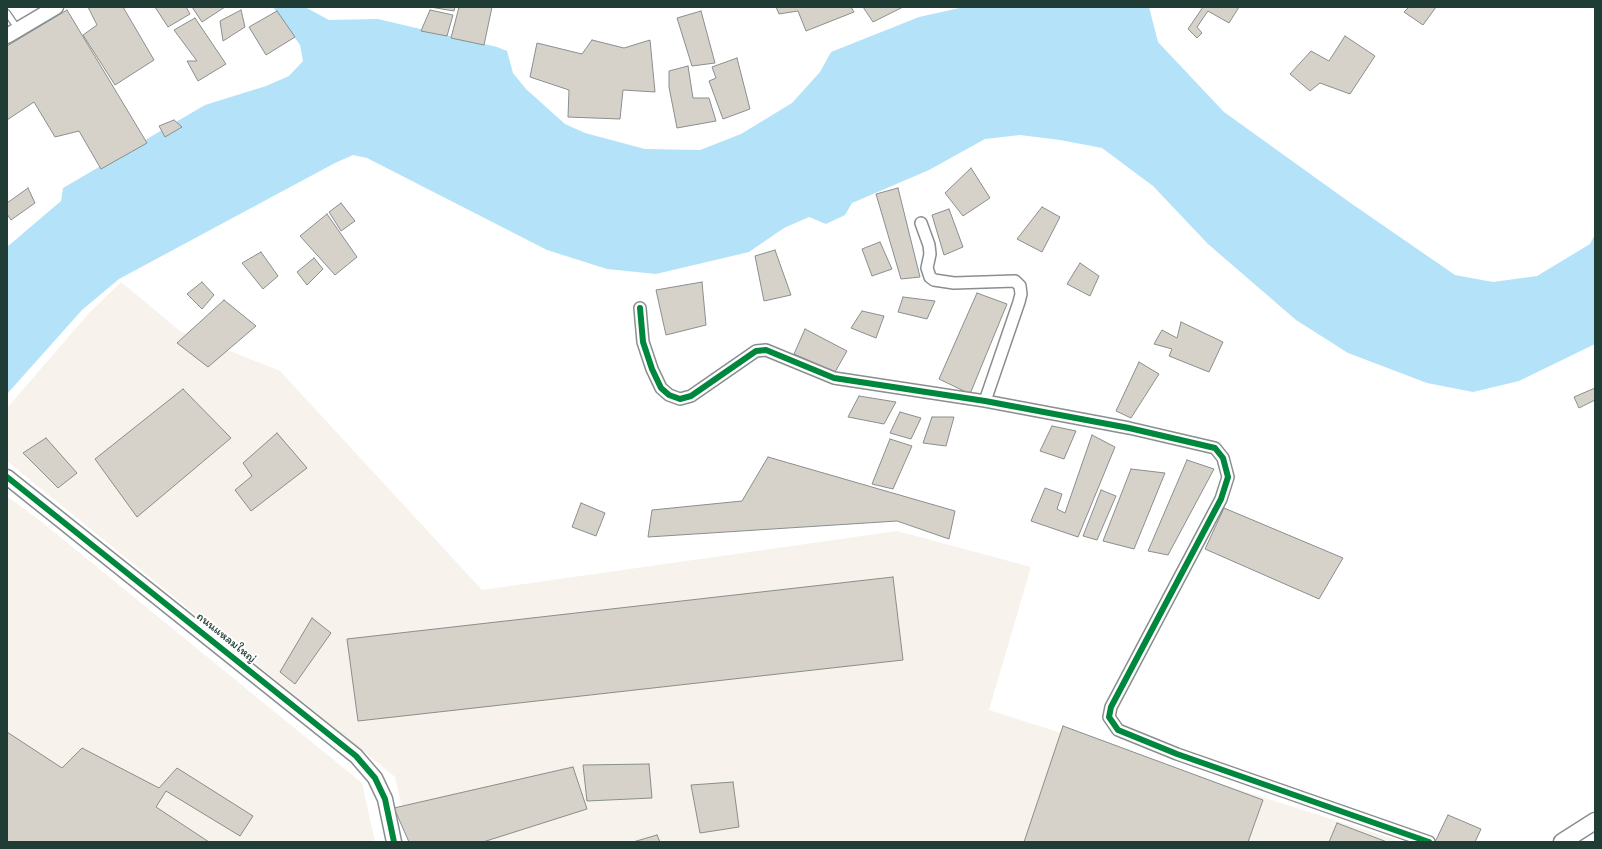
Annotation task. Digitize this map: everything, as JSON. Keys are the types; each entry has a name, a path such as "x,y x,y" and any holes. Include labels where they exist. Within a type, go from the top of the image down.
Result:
{"main road":[{"path":"1562,842 1595,821"}],"street":[{"path":"12,33 56,7"},
{"path":"921,223 930,254 927,268 930,277 934,280 954,283 1015,281 1020,286 1021,294 1019,302 985,401"},
{"path":"640,308 643,342 652,369 661,388 669,396 680,399 691,396 756,351 766,350 834,378 985,401 1129,428 1215,448 1223,458 1228,477 1221,499 1111,707 1109,717 1118,730 1177,754 1429,842"},
{"name":"ถนนแหลมใหญ่","path":"7,477 356,756 375,778 385,799 394,842"}],"lane":[{"path":"7,13 12,33"}],"shaded area":[{"path":"121,282 180,331 280,371 482,590 897,531 1031,567 989,710 1403,842 410,842 395,777 7,461 7,408 89,313"},
{"path":"7,496 43,523 362,783 375,842 7,842"}],"water":[{"path":"273,7 305,7 329,20 378,19 497,47 507,51 513,73 526,89 565,124 585,133 645,149 700,150 741,134 792,103 820,72 831,52 919,17 964,7 1149,7 1158,42 1224,112 1352,204 1455,275 1493,282 1537,276 1590,244 1595,234 1595,344 1519,381 1473,392 1427,383 1348,353 1296,320 1208,244 1153,186 1102,148 1060,140 1020,135 985,139 929,170 852,203 845,215 826,224 809,217 784,228 749,252 656,274 607,269 547,250 367,158 353,155 335,163 119,279 82,310 7,394 7,247 61,201 63,188 205,105 266,86 289,76 303,61 300,45"}],"building":[{"path":"88,7 123,7 154,60 115,85 83,35 97,25"},
{"path":"155,7 186,7 190,14 168,27"},
{"path":"192,7 225,7 202,22"},
{"path":"430,7 455,7 454,11"},
{"path":"459,7 492,7 484,45 451,38"},
{"path":"776,7 851,7 854,12 806,31 798,11 779,14"},
{"path":"863,7 903,7 873,22"},
{"path":"1203,7 1239,7 1229,23 1208,11 1197,27 1202,33 1197,38 1188,29"},
{"path":"1409,7 1436,7 1423,25 1404,12"},
{"path":"67,10 147,143 101,169 79,131 55,137 34,102 7,120 7,46"},
{"path":"241,10 245,27 223,41 220,21"},
{"path":"430,10 453,15 447,36 421,31"},
{"path":"277,11 295,37 266,55 249,27"},
{"path":"701,11 715,63 692,66 677,18"},
{"path":"195,18 226,64 198,81 187,61 197,61 174,30"},
{"path":"1345,36 1375,56 1350,94 1320,83 1310,91 1290,74 1311,51 1329,61"},
{"path":"592,40 624,48 650,40 655,92 623,90 620,119 568,117 569,90 530,77 537,43 582,54"},
{"path":"737,58 750,109 723,119 709,81 716,78 712,67"},
{"path":"688,66 693,98 709,98 716,121 677,128 669,87 669,71"},
{"path":"174,120 182,127 165,137 159,126"},
{"path":"971,168 990,198 963,216 945,193"},
{"path":"28,188 35,203 11,220 7,214 7,203"},
{"path":"898,188 920,277 901,279 876,194"},
{"path":"341,203 355,221 341,231 329,212"},
{"path":"1042,207 1060,217 1042,252 1017,239"},
{"path":"949,209 963,247 944,255 932,215"},
{"path":"327,214 357,257 335,275 300,236"},
{"path":"880,242 892,269 872,276 862,249"},
{"path":"775,250 791,295 764,301 755,256"},
{"path":"261,252 278,276 263,289 242,263"},
{"path":"314,258 323,269 307,285 297,272"},
{"path":"1080,263 1099,276 1090,296 1067,284"},
{"path":"202,282 214,295 202,309 187,294"},
{"path":"702,282 706,325 666,335 656,290"},
{"path":"977,293 1007,304 970,394 939,379"},
{"path":"903,297 935,301 927,319 898,312"},
{"path":"224,300 256,326 208,367 177,343"},
{"path":"862,311 884,316 876,338 851,328"},
{"path":"1181,322 1223,342 1209,372 1169,356 1172,349 1154,344 1162,330 1177,338"},
{"path":"805,329 847,351 835,372 794,354"},
{"path":"1139,362 1159,374 1131,418 1116,411"},
{"path":"1595,388 1595,400 1579,408 1574,397"},
{"path":"183,389 231,438 137,517 95,459"},
{"path":"859,396 896,402 884,424 848,417"},
{"path":"900,412 921,418 911,439 890,433"},
{"path":"932,417 954,417 946,446 923,443"},
{"path":"1052,426 1076,431 1064,459 1040,451"},
{"path":"277,433 307,468 251,511 235,490 252,476 243,463"},
{"path":"1092,435 1115,447 1078,537 1031,521 1045,488 1062,494 1057,509 1065,513"},
{"path":"46,438 77,473 58,488 23,453"},
{"path":"890,439 912,446 893,489 872,484"},
{"path":"768,457 955,511 949,539 897,521 648,537 652,510 742,501"},
{"path":"1187,460 1214,469 1168,555 1148,551"},
{"path":"1131,469 1165,473 1134,549 1103,541"},
{"path":"1101,490 1116,496 1097,540 1083,536"},
{"path":"581,503 605,513 596,536 572,527"},
{"path":"1224,508 1343,558 1319,599 1205,549"},
{"path":"893,577 903,660 358,721 347,639"},
{"path":"312,618 331,633 295,684 280,672"},
{"path":"1063,726 1263,800 1248,842 1024,842"},
{"path":"7,732 62,768 82,748 159,788 177,768 253,816 240,836 166,791 156,807 209,842 7,842"},
{"path":"649,764 652,798 587,801 583,765"},
{"path":"573,767 587,809 483,842 409,842 394,808"},
{"path":"733,782 739,827 700,833 691,785"},
{"path":"1448,815 1481,829 1475,842 1435,842"},
{"path":"1337,823 1387,842 1329,842"},
{"path":"657,835 660,842 633,842"}],"cycle path":[{"path":"640,308 643,342 652,369 661,388 669,395 680,399 691,396 756,351 766,350 834,378 985,401 1129,428 1215,448 1223,458 1228,477 1221,499 1111,707 1109,717 1118,730 1177,754 1429,842"},
{"path":"7,477 356,756 375,778 385,799 394,842"}]}
